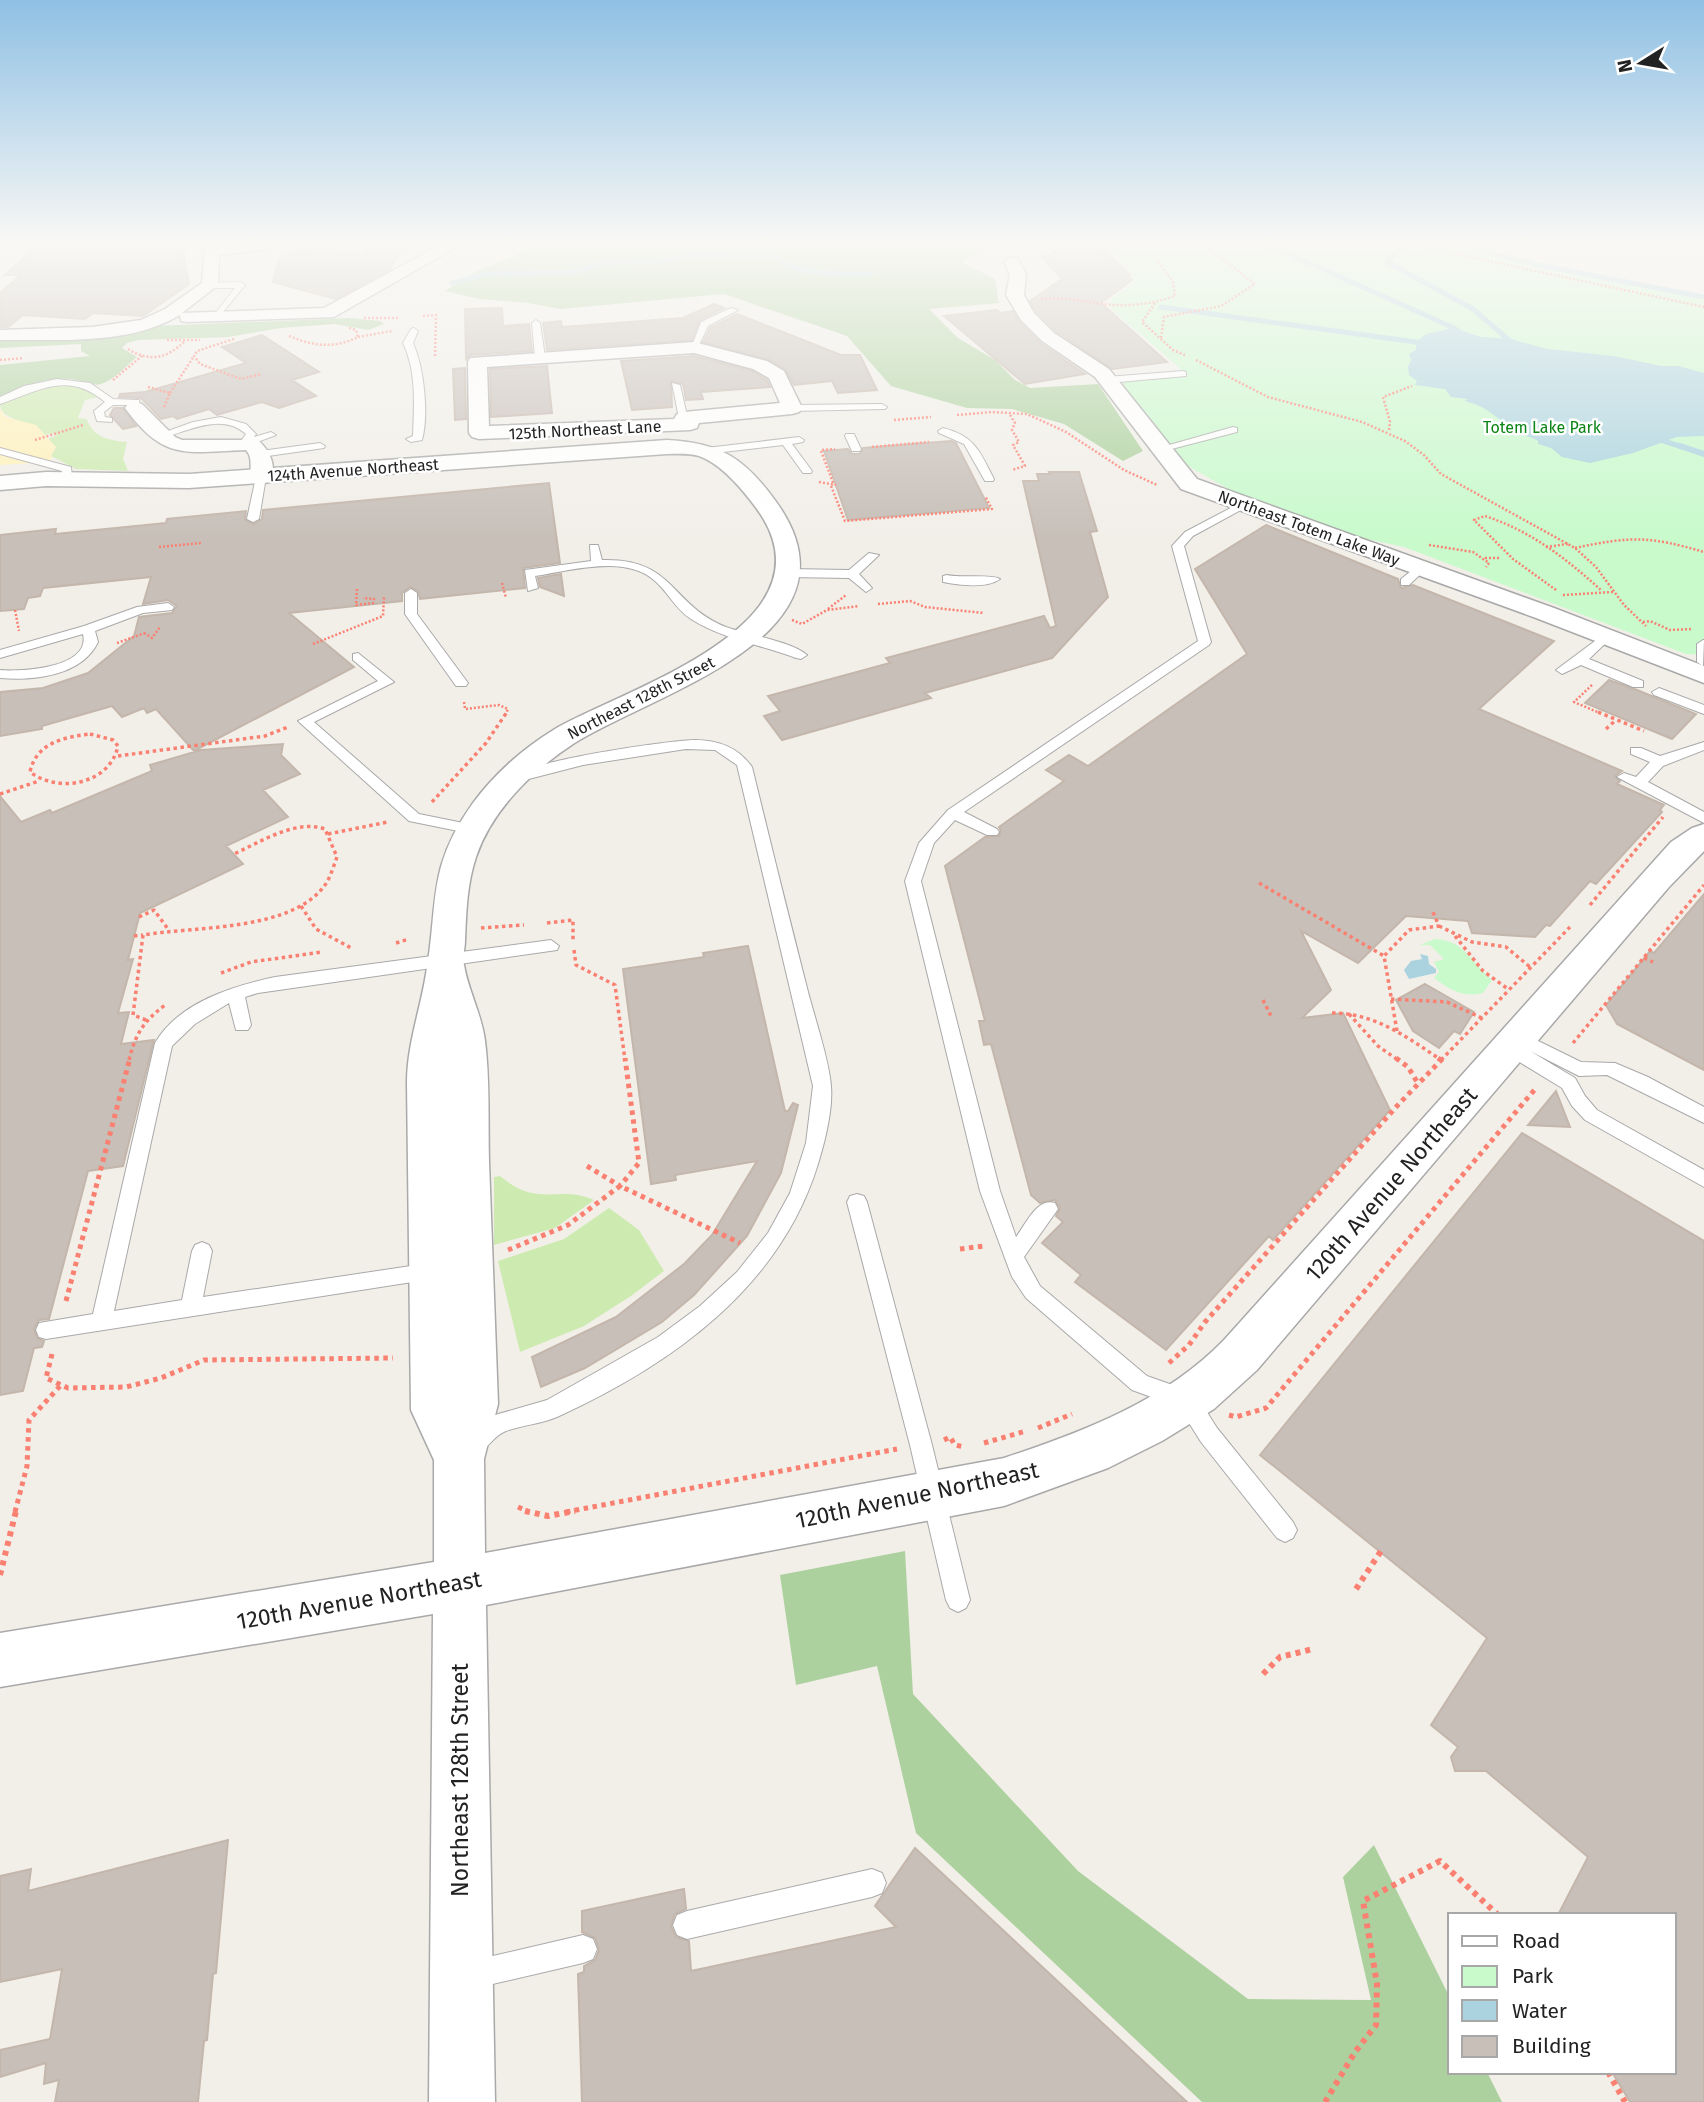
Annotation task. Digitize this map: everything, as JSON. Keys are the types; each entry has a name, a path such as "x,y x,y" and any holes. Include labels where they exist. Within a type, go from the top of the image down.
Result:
{"street":[{"name":"Northeast Totem Lake Way","path":"1057,342 1082,357 1107,380 1189,484 1413,575 1701,667"},
{"path":"540,357 694,347 760,365 777,375 792,408 721,414 697,432"},
{"name":"125th Northeast Lane","path":"540,357 477,362 479,433 697,432"},
{"path":"135,408 162,435 179,446 255,458"},
{"name":"124th Avenue Northeast","path":"0,483 67,479 189,481 255,458 667,447 697,432"},
{"name":"Northeast 128th Street","path":"462,2102 459,1459 435,1410 451,1266 427,1053 446,962 449,897 454,872 473,829 510,780 544,750 566,736 695,672 745,637 777,601 788,573 789,547 779,523 735,470 697,432"},
{"name":"120th Avenue Northeast","path":"0,1660 458,1584 933,1496 1004,1482 1065,1463 1119,1440 1178,1381 1222,1374 1259,1335 1503,1034 1683,850 1704,835"}],"lane":[{"path":"408,342 413,351 418,438 411,439"},
{"path":"538,342 540,357"},
{"path":"694,347 696,342"},
{"path":"1107,380 1183,374"},
{"path":"0,401 18,390 57,381 89,387 104,394 111,402"},
{"path":"675,385 697,432 799,440"},
{"path":"108,420 101,419 99,411 111,402 136,402 135,408"},
{"path":"792,408 882,407"},
{"path":"1160,449 1233,430"},
{"path":"943,431 963,437 989,479"},
{"path":"253,519 255,458 271,435"},
{"path":"850,436 856,448"},
{"path":"785,441 807,471"},
{"path":"255,458 320,446"},
{"path":"0,451 67,469 67,479"},
{"path":"962,454 975,453"},
{"path":"1244,505 1189,534 1178,546 1196,584 1205,642 953,813 939,825 918,854 913,881 990,1191 1013,1257 1033,1292 1140,1384 1178,1381 1209,1435 1285,1530"},
{"path":"594,547 597,565"},
{"path":"852,574 873,555"},
{"path":"532,588 523,574 597,565 623,564 641,567 655,575 693,615 745,637 801,655"},
{"path":"788,573 852,574 866,587"},
{"path":"947,579 994,579"},
{"path":"411,593 411,614 461,683"},
{"path":"0,654 88,629 141,610 168,607"},
{"path":"0,674 27,676 66,666 91,645 92,637 88,629"},
{"path":"1562,670 1580,660 1607,636"},
{"path":"1701,667 1703,644"},
{"path":"358,657 387,682 305,721 414,818 473,829"},
{"path":"1580,660 1638,684"},
{"path":"1659,692 1704,710"},
{"path":"459,1459 496,1424 542,1413 655,1353 687,1331 724,1299 782,1229 801,1193 821,1121 822,1086 745,766 732,753 722,748 697,744 570,762 510,780"},
{"path":"1640,784 1658,761 1697,748"},
{"path":"1636,751 1658,761"},
{"path":"1624,777 1704,818"},
{"path":"953,813 992,832"},
{"path":"101,1322 164,1043 185,1021 212,1002 236,992 275,983 551,946"},
{"path":"236,992 242,1025"},
{"path":"1503,1034 1579,1069 1609,1068 1642,1082 1704,1116"},
{"path":"1503,1034 1569,1083 1578,1101 1591,1115 1704,1179"},
{"path":"856,1202 958,1600"},
{"path":"1013,1257 1048,1209"},
{"path":"191,1308 202,1251"},
{"path":"50,1340 101,1322 451,1266"},
{"path":"687,1925 872,1883"},
{"path":"461,1977 583,1949"}],"path":[{"path":"158,356 172,353 185,342"},
{"path":"170,393 197,351 227,342"},
{"path":"305,342 316,347 343,342"},
{"path":"1165,342 1173,350 1267,397 1389,430 1427,454 1441,474 1575,548 1592,563 1643,623 1656,633"},
{"path":"194,356 200,364 241,379 261,373"},
{"path":"0,360 35,357"},
{"path":"1389,430 1383,397 1412,386"},
{"path":"1012,470 1025,466 1013,445 1020,442 1012,430 1015,423 1011,415 1027,414 1066,432 1124,470 1161,487"},
{"path":"0,451 108,420"},
{"path":"822,450 954,440 992,509 845,521 831,486"},
{"path":"1564,595 1513,559 1474,520 1485,516 1500,520 1546,547 1602,591"},
{"path":"1575,548 1646,537 1704,552"},
{"path":"159,547 201,543"},
{"path":"1546,547 1568,544"},
{"path":"1485,558 1500,558"},
{"path":"1576,569 1592,563"},
{"path":"502,583 506,598"},
{"path":"787,618 802,624 828,610 852,591"},
{"path":"1553,595 1615,592"},
{"path":"360,594 374,601 356,605 360,594"},
{"path":"313,644 383,616 384,596"},
{"path":"841,600 845,609"},
{"path":"874,605 911,601 925,607 984,613"},
{"path":"828,610 862,606"},
{"path":"15,610 19,632"},
{"path":"1643,623 1650,621 1657,626 1676,631 1695,628"},
{"path":"117,643 144,634 152,638"},
{"path":"427,808 506,715 508,709 499,705 465,709 458,691 461,683"},
{"path":"1595,683 1574,702 1616,720 1697,748"},
{"path":"1606,729 1616,720"},
{"path":"118,756 118,746 113,740 104,735 83,735 60,740 46,747 30,764 30,772 40,781 58,785 103,772 118,756 265,736 305,721"},
{"path":"0,794 40,781"},
{"path":"1587,909 1667,811"},
{"path":"328,834 392,821"},
{"path":"134,936 168,929 247,923 301,906 328,881 335,866 335,848 320,825 277,835 233,854"},
{"path":"1259,883 1384,956"},
{"path":"1566,1052 1704,885"},
{"path":"301,906 316,929 353,949"},
{"path":"139,918 154,910 168,929"},
{"path":"1432,910 1439,926"},
{"path":"1503,1034 1508,989 1578,919"},
{"path":"451,1266 554,1233 592,1211 620,1186 639,1163 615,985 576,964 573,920 542,924"},
{"path":"481,928 533,925"},
{"path":"1384,956 1409,930 1439,926 1472,942 1506,947 1530,967"},
{"path":"1453,933 1483,971 1508,989"},
{"path":"144,935 133,1015 146,1020"},
{"path":"1384,956 1397,1031"},
{"path":"1644,957 1653,962"},
{"path":"1391,999 1447,1002 1503,1034"},
{"path":"1263,1000 1272,1018"},
{"path":"1332,1013 1347,1012 1397,1031 1442,1061"},
{"path":"1347,1012 1378,1046 1408,1068 1419,1085"},
{"path":"1178,1381 1189,1345 1205,1322 1419,1085 1442,1061 1503,1034"},
{"path":"1236,1417 1266,1408 1544,1078"},
{"path":"587,1166 620,1186 764,1254"},
{"path":"66,1301 102,1169"},
{"path":"960,1250 992,1245"},
{"path":"50,1340 46,1378 68,1388 125,1387 161,1378 204,1360 393,1358"},
{"path":"0,1575 26,1475 29,1420 61,1385"},
{"path":"950,1437 954,1445 972,1446 1038,1428 1050,1421"},
{"path":"518,1507 531,1514 548,1516 899,1449"},
{"path":"1356,1590 1381,1551"},
{"path":"1263,1674 1280,1657 1313,1649"},
{"path":"1325,2102 1354,2052 1376,2025 1377,1984 1363,1901 1440,1861 1496,1913"},
{"path":"1609,2074 1625,2102"}],"green space":[{"path":"0,342 130,342 122,348 137,357 101,384 73,379 42,381 0,399 0,365 90,356 81,351 81,344 0,348"},
{"path":"852,342 965,342 995,360 1015,380 1030,388 1098,384 1143,451 1123,461 1064,424 1012,409 967,408 891,386"},
{"name":"Totem Lake Park","path":"1150,342 1704,342 1704,655 1686,654 1404,547 1353,536 1232,491 1174,458 1113,378 1182,370"},
{"path":"71,384 103,396 85,400 78,418 87,419 93,430 102,437 127,442 123,459 128,471 76,469 51,456 56,447 48,439 57,435 55,433 44,435 1,410 0,404 37,386"},
{"path":"1435,939 1461,948 1492,980 1483,993 1457,992 1434,978 1439,972 1434,962 1444,959 1430,945 1420,945"},
{"path":"500,1176 514,1186 537,1194 570,1194 594,1200 555,1228 494,1245 494,1177"},
{"path":"609,1208 639,1230 664,1271 584,1326 520,1352 498,1261 564,1239"},
{"path":"905,1551 913,1694 1078,1871 1248,1999 1371,2000 1343,1877 1374,1845 1448,1994 1448,2074 1488,2074 1502,2102 1202,2102 916,1833 877,1666 796,1685 780,1575"}],"sand":[{"path":"0,409 6,417 36,425 56,447 51,456 53,458 47,462 0,465"}],"water":[{"path":"1416,342 1522,342 1547,349 1614,356 1704,373 1704,436 1677,437 1633,453 1590,463 1562,457 1551,448 1515,431 1490,412 1465,401 1468,399 1451,397 1445,389 1415,385 1417,381 1409,375 1408,367 1411,360 1409,354 1416,350"},
{"path":"1420,954 1428,956 1429,964 1436,969 1436,973 1409,979 1404,970 1411,961 1422,959"}],"building":[{"path":"238,342 273,342 319,372 292,380 316,396 279,408 262,402 217,415 209,409 177,419 173,416 161,419 141,398 119,397 120,394 145,392 246,363 222,347"},
{"path":"466,342 531,342 532,351 470,355 466,359"},
{"path":"546,342 662,342 547,350"},
{"path":"703,342 808,342 841,355 860,355 877,390 838,393 832,381 794,385 785,369 768,359"},
{"path":"975,342 1039,342 1085,374 1025,384"},
{"path":"1072,342 1145,342 1167,362 1112,369"},
{"path":"694,356 752,371 767,380 770,387 701,392 703,399 686,400 683,384 671,381 672,407 632,410 621,361"},
{"path":"547,366 552,413 491,417 490,369"},
{"path":"465,368 466,419 455,420 453,369"},
{"path":"114,408 123,408 136,426 123,429 110,415"},
{"path":"951,441 956,443 989,508 848,520 824,451 848,449 852,454 860,454 863,448"},
{"path":"1049,472 1079,472 1097,531 1090,532 1108,597 1052,658 925,693 931,698 782,740 764,716 780,711 768,696 890,663 886,658 1044,616 1050,628 1056,626 1023,481 1039,481 1037,474 1050,474"},
{"path":"549,483 560,563 523,568 525,588 420,599 418,591 410,587 402,593 402,601 289,613 354,667 194,751 156,709 147,713 144,708 122,717 112,706 42,726 42,729 0,736 0,692 43,688 88,673 134,636 139,617 172,613 177,606 168,600 143,604 151,577 43,588 40,596 28,598 24,609 0,611 0,535 56,529 55,534 166,523 167,519 246,511 245,520 254,524 262,519 263,510"},
{"path":"1266,525 1398,579 1401,588 1413,585 1554,641 1479,709 1622,771 1615,776 1620,781 1617,784 1664,805 1660,810 1662,812 1596,884 1590,881 1550,926 1546,925 1535,937 1472,933 1468,921 1406,916 1358,963 1301,931 1331,990 1302,1018 1343,1013 1390,1110 1273,1240 1269,1236 1166,1350 1075,1282 1081,1275 1042,1243 1063,1222 1056,1216 1060,1208 1055,1200 1040,1203 1031,1195 991,1044 984,1045 979,1021 985,1021 945,866 985,837 999,836 999,827 1064,781 1046,770 1069,755 1088,766 1247,654 1195,569"},
{"path":"561,574 564,596 540,587 538,578"},
{"path":"1609,680 1696,714 1672,739 1585,703"},
{"path":"283,744 281,755 300,774 263,790 288,817 226,846 243,864 140,913 128,960 133,959 118,1013 129,1012 121,1044 154,1040 123,1166 88,1171 49,1319 39,1320 34,1329 37,1338 44,1341 42,1347 34,1348 23,1391 0,1395 0,796 21,822 50,810 52,813 152,771 150,765 201,750"},
{"path":"1704,894 1704,1070 1617,1024 1606,1005 1650,951 1654,953"},
{"path":"748,946 785,1111 788,1111 793,1103 798,1105 781,1173 747,1236 694,1295 662,1322 585,1368 541,1387 532,1357 616,1317 684,1264 712,1235 757,1161 675,1175 676,1180 651,1184 623,969 704,957 703,953"},
{"path":"1425,984 1474,1012 1460,1034 1454,1031 1439,1048 1413,1031 1396,1000"},
{"path":"1556,1091 1570,1127 1528,1125"},
{"path":"1522,1133 1704,1241 1704,2102 1630,2102 1613,2074 1676,2074 1676,1913 1559,1913 1588,1857 1486,1771 1455,1771 1451,1757 1458,1747 1431,1725 1487,1638 1260,1455"},
{"path":"228,1840 216,1973 213,1974 198,2102 55,2102 59,2080 44,2084 46,2063 0,2077 0,2050 50,2039 62,1969 0,1982 0,1876 31,1869 28,1891"},
{"path":"915,1848 1187,2102 582,2102 578,1974 584,1972 584,1966 595,1960 599,1950 595,1938 582,1932 582,1911 684,1889 686,1909 675,1914 671,1926 676,1937 689,1941 691,1971 896,1927 875,1906"}],"waterway":[{"path":"1416,342 1426,347"},
{"path":"1511,342 1517,347"},
{"path":"1651,437 1686,448"},
{"path":"1680,446 1686,448"},
{"path":"1686,448 1704,454"}]}
